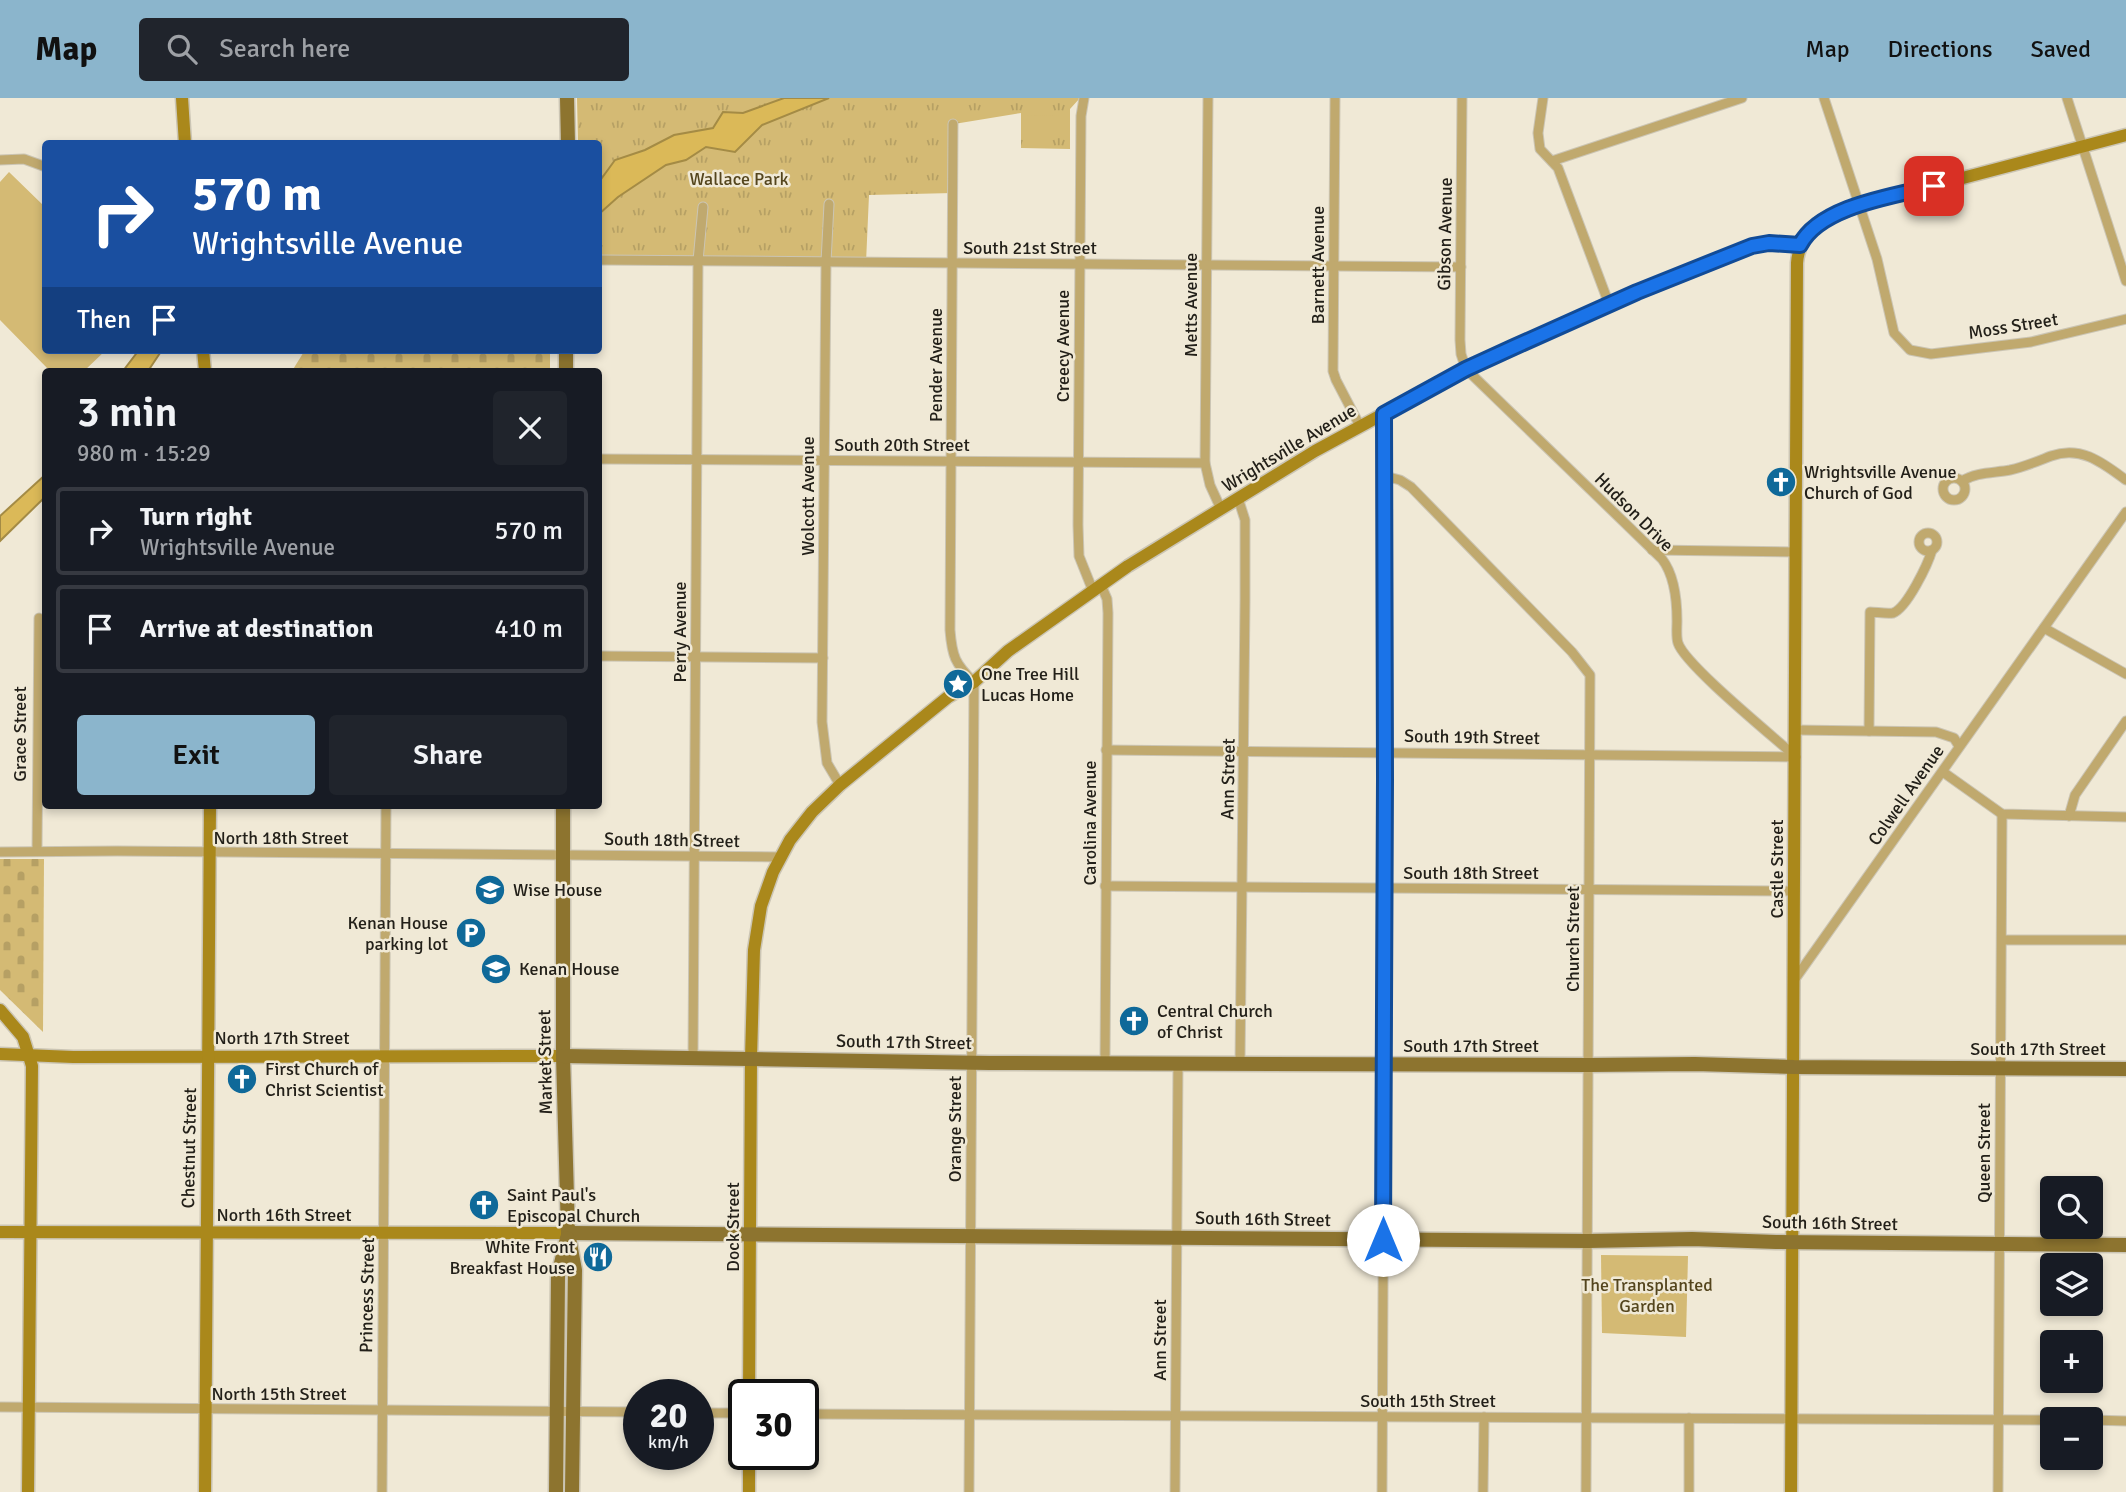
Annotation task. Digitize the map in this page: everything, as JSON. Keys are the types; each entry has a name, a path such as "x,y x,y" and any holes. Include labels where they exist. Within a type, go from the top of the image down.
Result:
{"main road":[{"path":"567,98 568,140"},
{"name":"Market Street","path":"563,809 563,1056 568,1233 575,1270 572,1492"},
{"name":"South 17th Street","path":"563,1056 971,1062 1695,1064 2126,1069"},
{"name":"Market Street","path":"556,1492 558,1276 568,1233"},
{"name":"South 16th Street","path":"568,1233 2126,1244"}],"street":[{"path":"182,98 186,140"},
{"name":"Creecy Avenue","path":"1084,98 1081,116 1079,264 1078,549 1084,572 1097,588"},
{"name":"Metts Avenue","path":"1208,98 1205,463 1210,485 1221,509"},
{"name":"Barnett Avenue","path":"1335,98 1334,375 1360,426"},
{"name":"Gibson Avenue","path":"1462,98 1460,340 1466,369"},
{"path":"1543,98 1538,139 1542,153 1558,167 1609,304"},
{"path":"1552,161 1742,98"},
{"path":"1824,98 1860,205"},
{"path":"2067,98 2126,281"},
{"name":"Pender Avenue","path":"953,124 951,648 958,668 974,682"},
{"path":"1800,245 1807,233 1820,223 1860,205 2126,135"},
{"path":"0,160 24,159 42,166"},
{"name":"Wolcott Avenue","path":"829,204 825,262 823,747 827,763 840,785"},
{"name":"Moss Street","path":"1860,205 1877,259 1894,333 1905,347 1918,353 1931,354 2031,342 2126,319"},
{"name":"Perry Avenue","path":"693,1058 698,261 703,207"},
{"name":"Wrightsville Avenue","path":"751,1058 754,950 761,906 780,857 812,812 840,785 948,697 974,682 1009,651 1128,566 1360,426 1466,369 1609,304 1752,246 1769,243 1800,245"},
{"name":"Castle Street","path":"1791,1492 1797,263 1800,245"},
{"name":"South 21st Street","path":"602,260 1461,267"},
{"name":"Hudson Drive","path":"1466,369 1665,564 1674,589 1677,639 1681,649 1700,671 1796,757"},
{"path":"1381,1492 1385,888 1384,414"},
{"path":"1962,481 1968,477 2019,468 2053,455 2072,452 2094,458 2126,480"},
{"name":"South 20th Street","path":"602,459 1205,463"},
{"name":"Church Street","path":"1385,476 1400,480 1411,487 1585,668 1591,683 1587,1492"},
{"name":"Ann Street","path":"1238,498 1245,520 1240,1063"},
{"name":"Colwell Avenue","path":"1795,979 2126,512"},
{"path":"1652,550 1796,552"},
{"path":"1869,731 1870,612 1892,613 1902,606 1928,564 1932,550"},
{"name":"Carolina Avenue","path":"1097,588 1107,599 1108,613 1105,1062"},
{"name":"Grace Street","path":"37,851 41,653 39,618"},
{"path":"2044,628 2126,674"},
{"path":"602,656 823,659"},
{"name":"Orange Street","path":"969,1492 974,682"},
{"path":"2069,816 2075,795 2126,720"},
{"path":"1796,730 1936,732 1954,738 1959,746"},
{"name":"South 19th Street","path":"1106,750 1796,757"},
{"path":"1943,772 2002,814 2126,817"},
{"name":"Chestnut Street","path":"205,1492 210,809"},
{"name":"Princess Street","path":"382,1492 386,809"},
{"name":"Queen Street","path":"1998,1492 2002,814"},
{"name":"North 18th Street","path":"0,852 563,854"},
{"name":"South 18th Street","path":"563,854 780,857"},
{"name":"South 18th Street","path":"1105,886 1795,891"},
{"path":"2002,940 2126,940"},
{"path":"0,1010 23,1037 30,1055 32,1232 29,1492"},
{"name":"North 17th Street","path":"0,1054 563,1056"},
{"name":"Dock Street","path":"749,1379 751,1058"},
{"name":"Ann Street","path":"1175,1492 1178,1063"},
{"name":"North 16th Street","path":"0,1232 568,1233"},
{"name":"North 15th Street","path":"0,1407 557,1410"},
{"path":"557,1410 623,1412"},
{"name":"South 15th Street","path":"819,1414 2040,1420"},
{"path":"1483,1492 1484,1417"},
{"path":"1689,1418 1689,1492"},
{"path":"2103,1420 2126,1421"},
{"path":"748,1492 749,1470"}],"green space":[{"name":"Wallace Park","path":"577,98 1080,98 1070,109 1070,149 1021,148 1021,113 954,124 953,193 869,195 866,263 602,260 602,140 578,140"},
{"path":"1027,115 1060,116 1060,138 1027,138"},
{"path":"9,172 42,204 42,354 102,354 87,368 47,368 0,320 0,182"},
{"path":"303,354 550,354 550,368 294,368"},
{"path":"0,859 44,859 43,1032 0,990"},
{"name":"The Transplanted Garden","path":"1601,1255 1688,1256 1686,1337 1602,1333"}],"shaded area":[{"path":"784,98 829,98 762,125 735,152 706,147 686,160 666,165 618,197 602,211 602,178 615,160 645,150 674,135 713,128 723,112 743,113"},
{"path":"136,354 159,354 150,368 125,368"},
{"path":"42,478 42,500 0,541 0,516"}],"place":[{"name":"Wrightsville Avenue Church of God","path":"1781,482"},
{"name":"One Tree Hill Lucas Home","path":"958,684"},
{"name":"Wise House","path":"490,890"},
{"name":"Kenan House parking lot","path":"471,933"},
{"name":"Kenan House","path":"496,969"},
{"name":"Central Church of Christ","path":"1134,1021"},
{"name":"First Church of Christ Scientist","path":"242,1079"},
{"name":"Saint Paul's Episcopal Church","path":"484,1205"},
{"name":"White Front Breakfast House","path":"598,1257"}],"route":[{"path":"1383,1240 1384,414 1466,369 1684,272 1752,246 1769,243 1800,245 1807,233 1830,217 1860,205 1934,186"}]}
